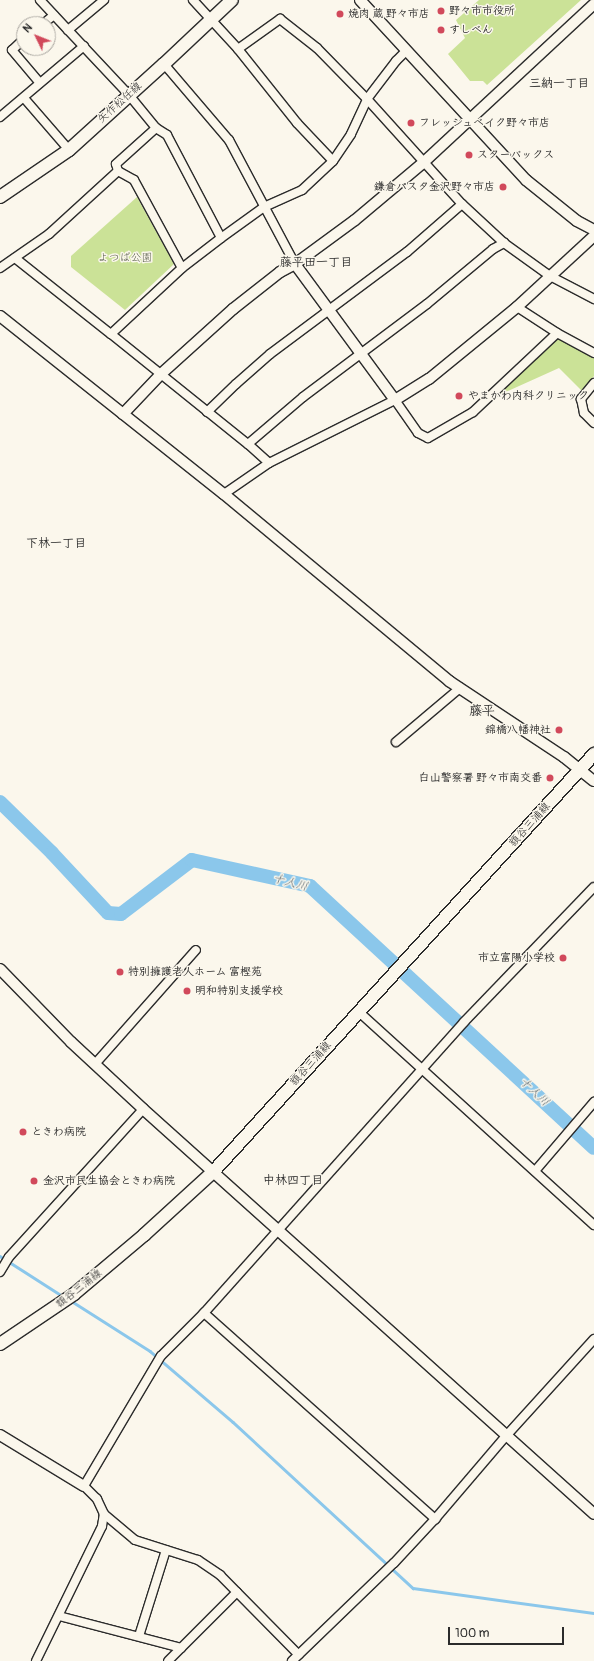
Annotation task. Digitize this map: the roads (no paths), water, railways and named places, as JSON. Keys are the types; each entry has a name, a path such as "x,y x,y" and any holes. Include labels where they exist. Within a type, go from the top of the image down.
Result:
{"main road":[{"name":"矢作松任線","path":"0,197 69,150 232,0"},
{"name":"額谷三浦線","path":"0,1344 74,1294 144,1235 213,1172 594,754"}],"street":[{"path":"40,0 129,95 156,128 167,135 221,238"},
{"path":"68,30 104,0"},
{"path":"193,0 238,49 297,123 333,161"},
{"path":"360,0 406,51 470,117 526,180 577,221 594,230"},
{"path":"123,414 161,374 233,309 280,272 295,264 355,220 424,162 470,117 594,4"},
{"path":"238,49 280,19 317,48 367,99 462,204 504,243 550,276 594,299"},
{"path":"16,46 12,50 16,55"},
{"path":"0,116 24,98 84,46"},
{"path":"111,334 182,268 264,207 302,190 333,161 351,134 367,99 406,51"},
{"path":"17,56 40,83"},
{"path":"164,64 229,140 295,264 418,433 428,438 473,412 557,333"},
{"path":"24,98 69,150"},
{"path":"156,128 116,164 118,171 134,180 182,268"},
{"path":"0,268 49,234 118,171"},
{"path":"207,412 270,354 407,252 462,204"},
{"path":"224,494 269,463 395,400 429,379 517,307 594,236"},
{"path":"248,444 303,398 427,304 493,249 504,243"},
{"path":"15,258 248,444 269,463"},
{"path":"517,307 557,333 594,353"},
{"path":"0,316 224,494 449,681 580,769 594,781"},
{"path":"594,383 581,399 584,413 594,423"},
{"path":"396,742 460,688"},
{"path":"84,1486 159,1360 204,1313 276,1230 464,1022 594,887"},
{"path":"96,1064 196,950"},
{"path":"0,969 143,1109 594,1514"},
{"path":"359,1012 421,1070 594,1225"},
{"path":"535,1171 594,1102"},
{"path":"2,1269 9,1257 143,1109"},
{"path":"204,1313 435,1519"},
{"path":"0,1435 84,1486 97,1499 104,1514 135,1540 198,1560 220,1575 238,1592 296,1658 394,1563 435,1519 506,1436 594,1339"},
{"path":"36,1661 94,1545 102,1526 104,1514"},
{"path":"139,1636 166,1550"},
{"path":"168,1661 238,1592"},
{"path":"59,1616 181,1648"}],"waterway":[{"name":"十人川","path":"0,802 52,853 108,913 121,914 192,860 310,886 594,1148"},
{"path":"0,1256 64,1297"},
{"path":"70,1300 150,1351 233,1422 413,1588 594,1613"}],"place":[{"name":"野々市市役所","path":"441,11"},
{"name":"焼肉 蔵 野々市店","path":"340,14"},
{"name":"すしべん","path":"441,30"},
{"name":"フレッシュベイク野々市店","path":"411,123"},
{"name":"スターバックス","path":"469,155"},
{"name":"鎌倉パスタ金沢野々市店","path":"503,187"},
{"name":"やまかわ内科クリニック","path":"459,396"},
{"name":"錦橋八幡神社","path":"559,730"},
{"name":"白山警察署 野々市南交番","path":"550,778"},
{"name":"市立富陽小学校","path":"563,958"},
{"name":"特別擁護老人ホーム 富樫苑","path":"120,972"},
{"name":"明和特別支援学校","path":"187,991"},
{"name":"ときわ病院","path":"23,1132"},
{"name":"金沢市民生協会ときわ病院","path":"34,1181"}],"district":[{"name":"三納一丁目","path":"559,84"},
{"name":"藤平田一丁目","path":"316,263"},
{"name":"下林一丁目","path":"56,544"},
{"name":"藤平","path":"482,711"},
{"name":"中林四丁目","path":"293,1181"}],"park label":[{"name":"よつば公園","path":"125,258"}]}
